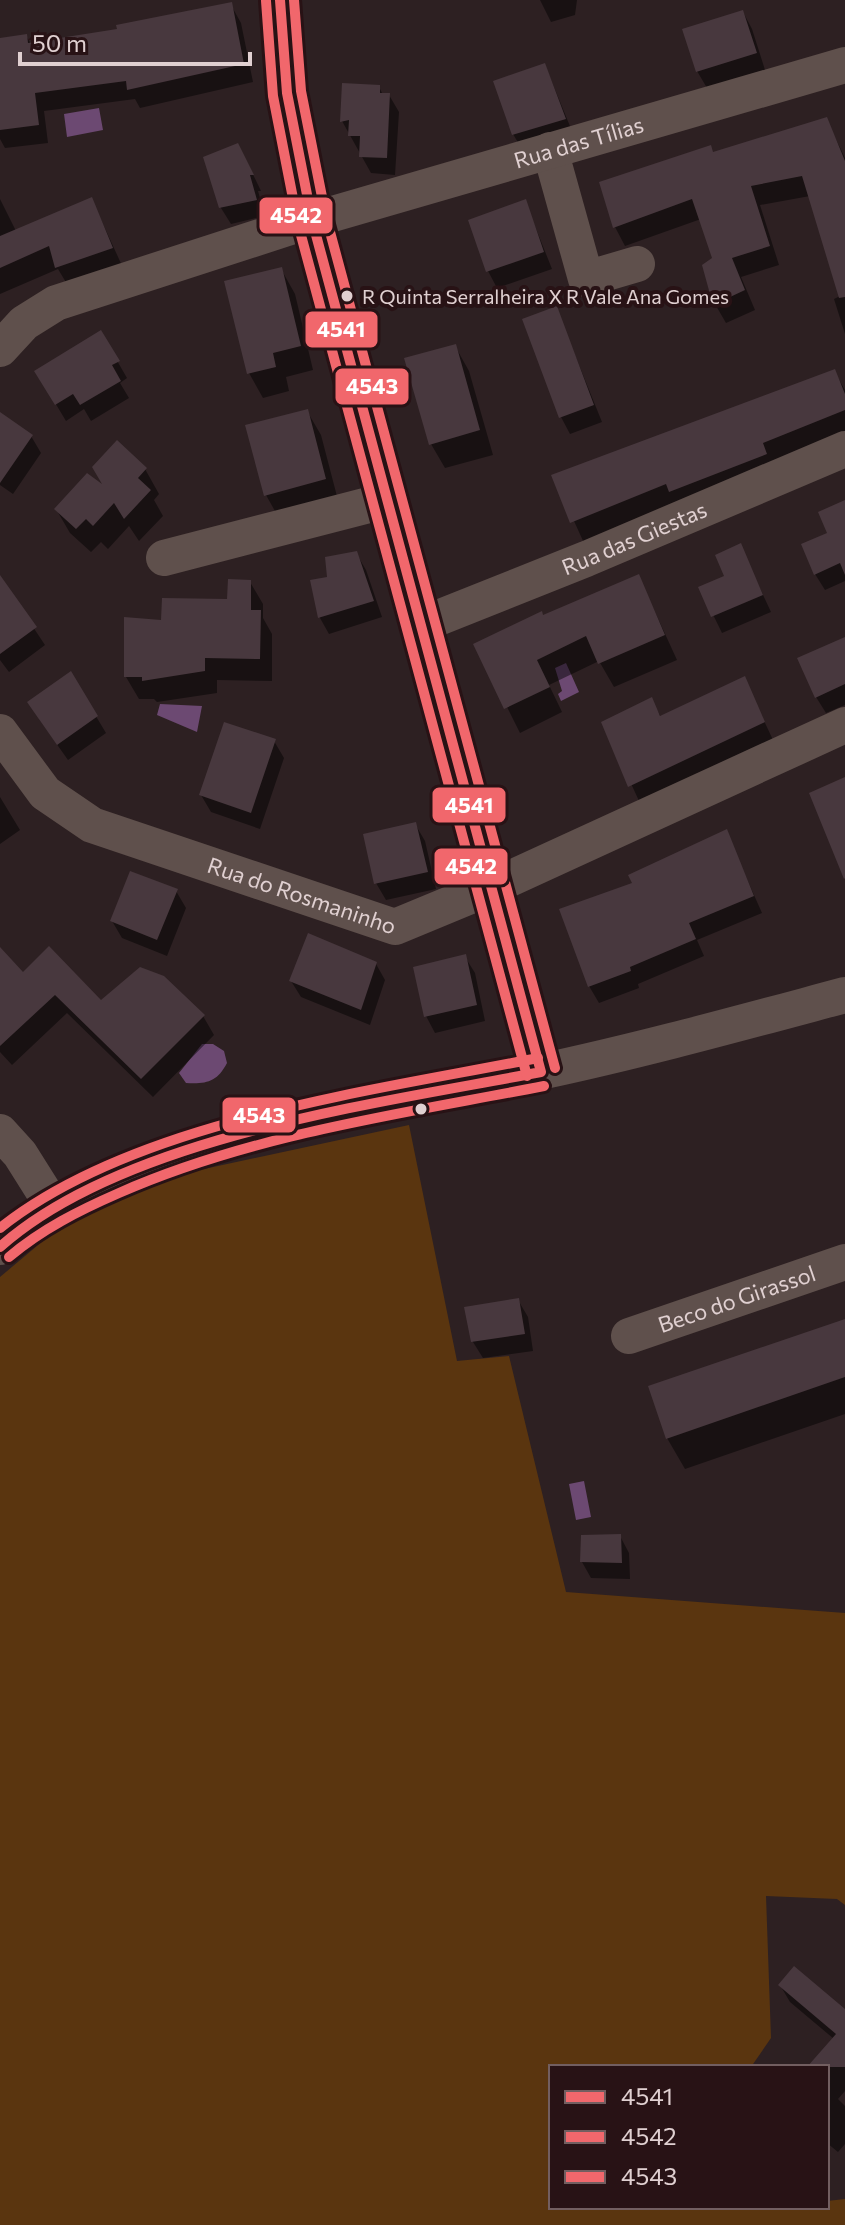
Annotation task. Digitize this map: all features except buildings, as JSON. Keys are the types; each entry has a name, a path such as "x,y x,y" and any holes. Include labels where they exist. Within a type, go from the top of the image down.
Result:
{"street":[{"path":"280,0 287,93 312,220 494,886 541,1072"},
{"name":"Rua das Tílias","path":"0,349 24,323 56,303 312,220 845,65"},
{"path":"550,150 586,279 637,264"},
{"name":"Rua das Giestas","path":"423,624 845,449"},
{"path":"164,558 388,500"},
{"name":"Rua do Rosmaninho","path":"0,732 45,793 92,825 395,927 494,886 845,725"},
{"path":"0,1247 54,1208 123,1174 222,1140 308,1119 541,1072 845,995"},
{"path":"0,1132 20,1154 54,1208"},
{"name":"Beco do Girassol","path":"629,1336 845,1262"}],"shaded area":[{"path":"99,108 103,130 67,137 64,114"},
{"path":"566,663 579,692 561,701 558,694 562,691 555,668"},
{"path":"160,704 202,706 197,732 157,715"},
{"path":"202,1044 213,1044 224,1051 227,1063 211,1080 186,1083 179,1073"},
{"path":"409,1125 457,1361 509,1356 566,1592 845,1613 845,1905 837,1899 766,1896 771,2038 752,2065 549,2065 549,2209 829,2209 829,2201 845,2199 845,2225 0,2225 0,1277 50,1235 153,1180"},
{"path":"584,1481 591,1517 576,1520 569,1484"}],"transit line":[{"name":"4541","path":"280,0 287,93 312,220 541,1072"},
{"name":"4543","path":"294,0 301,91 326,217 555,1068"},
{"name":"4542","path":"266,1 273,96 298,224 527,1076"},
{"name":"4543","path":"0,1228 55,1191 117,1161 186,1136 331,1098 538,1058"},
{"name":"4541","path":"0,1247 52,1209 114,1177 183,1151 332,1112 541,1072"},
{"name":"4542","path":"9,1257 48,1229 90,1206 222,1155 328,1128 544,1086"}],"place":[{"name":"R Quinta Serralheira X R Vale Ana Gomes","path":"347,296"}]}
